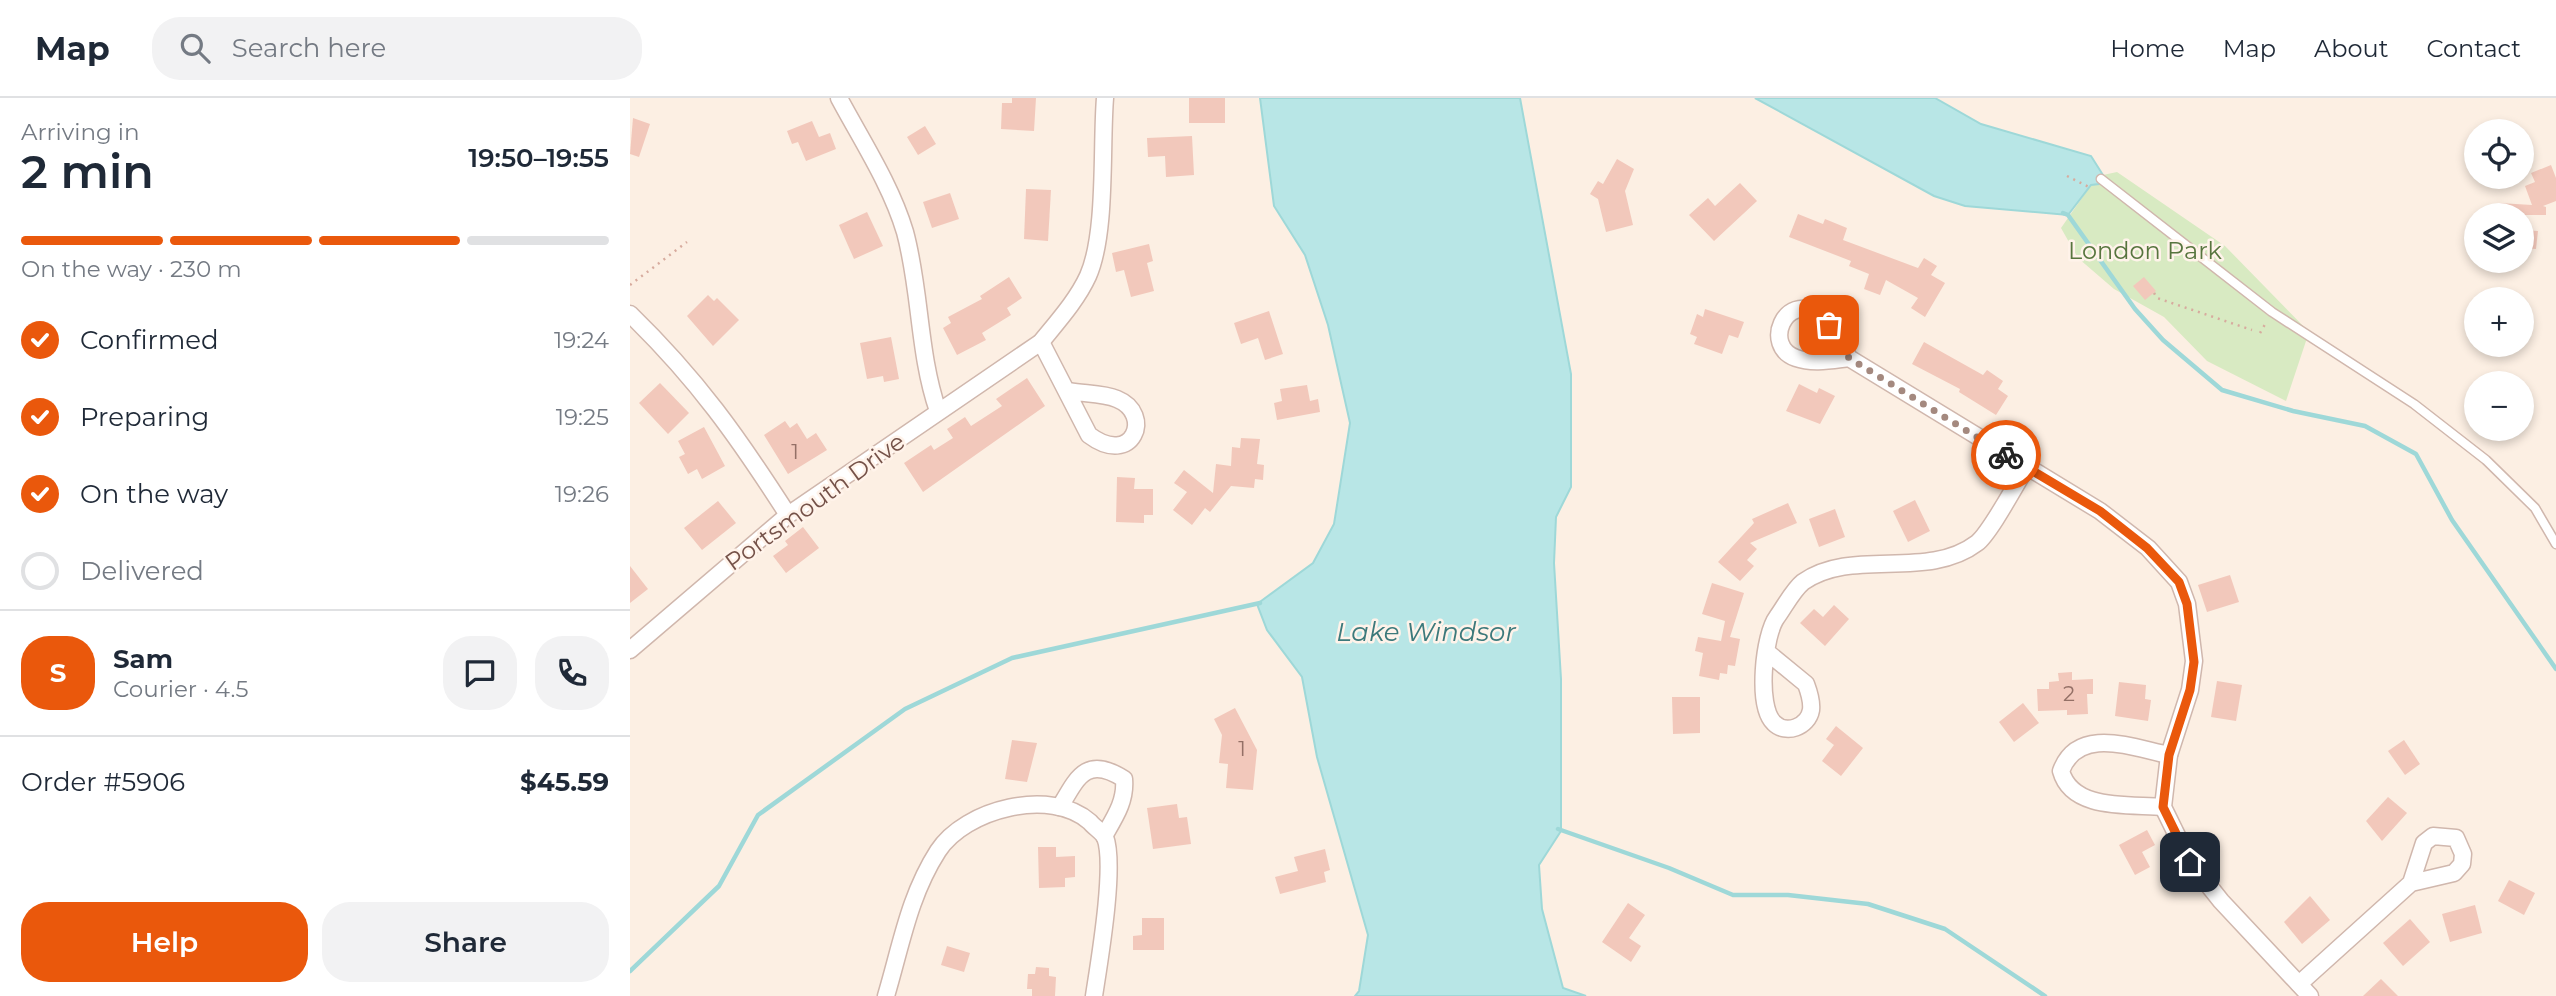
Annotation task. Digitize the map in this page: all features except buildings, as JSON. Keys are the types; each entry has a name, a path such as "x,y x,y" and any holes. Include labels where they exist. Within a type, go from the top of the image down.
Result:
{"street":[{"path":"839,98 883,181 905,231 926,376 938,411"},
{"name":"Portsmouth Drive","path":"630,650 788,515 864,466 938,411 1041,342 1069,307 1089,275 1101,197 1105,98"},
{"path":"630,314 699,386 733,428 788,515"},
{"path":"1041,342 1069,391"},
{"path":"1849,358 2100,511 2147,548 2179,582 2187,604 2194,662 2190,690 2169,755 2163,807 2190,862 2221,901 2305,990 2411,883"},
{"path":"1767,652 1806,684 1811,710 1806,721 1797,728 1786,729 1774,724 1765,711 1767,652 1770,626 1802,583 1832,570 1936,561 1978,543 2026,468"},
{"path":"2163,807 2094,801 2072,792 2061,771 2065,759 2074,750 2098,741 2169,755"},
{"path":"1060,807 1078,776 1088,769 1113,772 1124,779 1123,801 1104,836 1108,865 1094,996"},
{"path":"886,996 911,906 939,849 963,830 1007,807 1032,804 1060,807 1083,817 1104,836"}],"lane":[{"path":"2101,179 2272,312 2414,404 2486,460 2535,508 2556,544"}],"path":[{"path":"2067,176 2089,187"},
{"path":"630,285 687,243"},
{"path":"2154,293 2158,298 2252,330"}],"green space":[{"name":"London Park","path":"2117,172 2225,246 2309,332 2286,401 2207,361 2164,317 2114,289 2078,258 2061,228 2091,185 2099,184 2103,175"}],"water":[{"name":"Lake Windsor","path":"1260,98 1520,98 1571,374 1571,487 1556,517 1554,563 1561,679 1561,831 1539,865 1542,909 1563,988 1586,996 1355,996 1359,991 1368,935 1317,757 1302,677 1267,630 1257,604 1313,563 1334,524 1350,423 1328,325 1305,255 1274,206"},
{"path":"1755,98 1935,98 1981,124 2091,156 2103,175 2099,184 2091,185 2068,215 1965,206 1934,196"}],"waterway":[{"path":"2063,213 2068,215 2135,309 2163,340 2222,390 2293,411 2365,426 2416,454 2452,520 2556,669"},
{"path":"630,971 719,886 758,815 905,709 1012,658 1260,603"},
{"path":"1558,829 1669,868 1733,895 1788,895 1868,904 1945,929 2045,996"}],"way so far":[{"path":"1829,325 1849,358 2006,455"}],"route":[{"path":"2006,455 2100,511 2147,548 2179,582 2187,604 2194,662 2190,690 2169,755 2163,807 2175,837 2190,862"}]}
